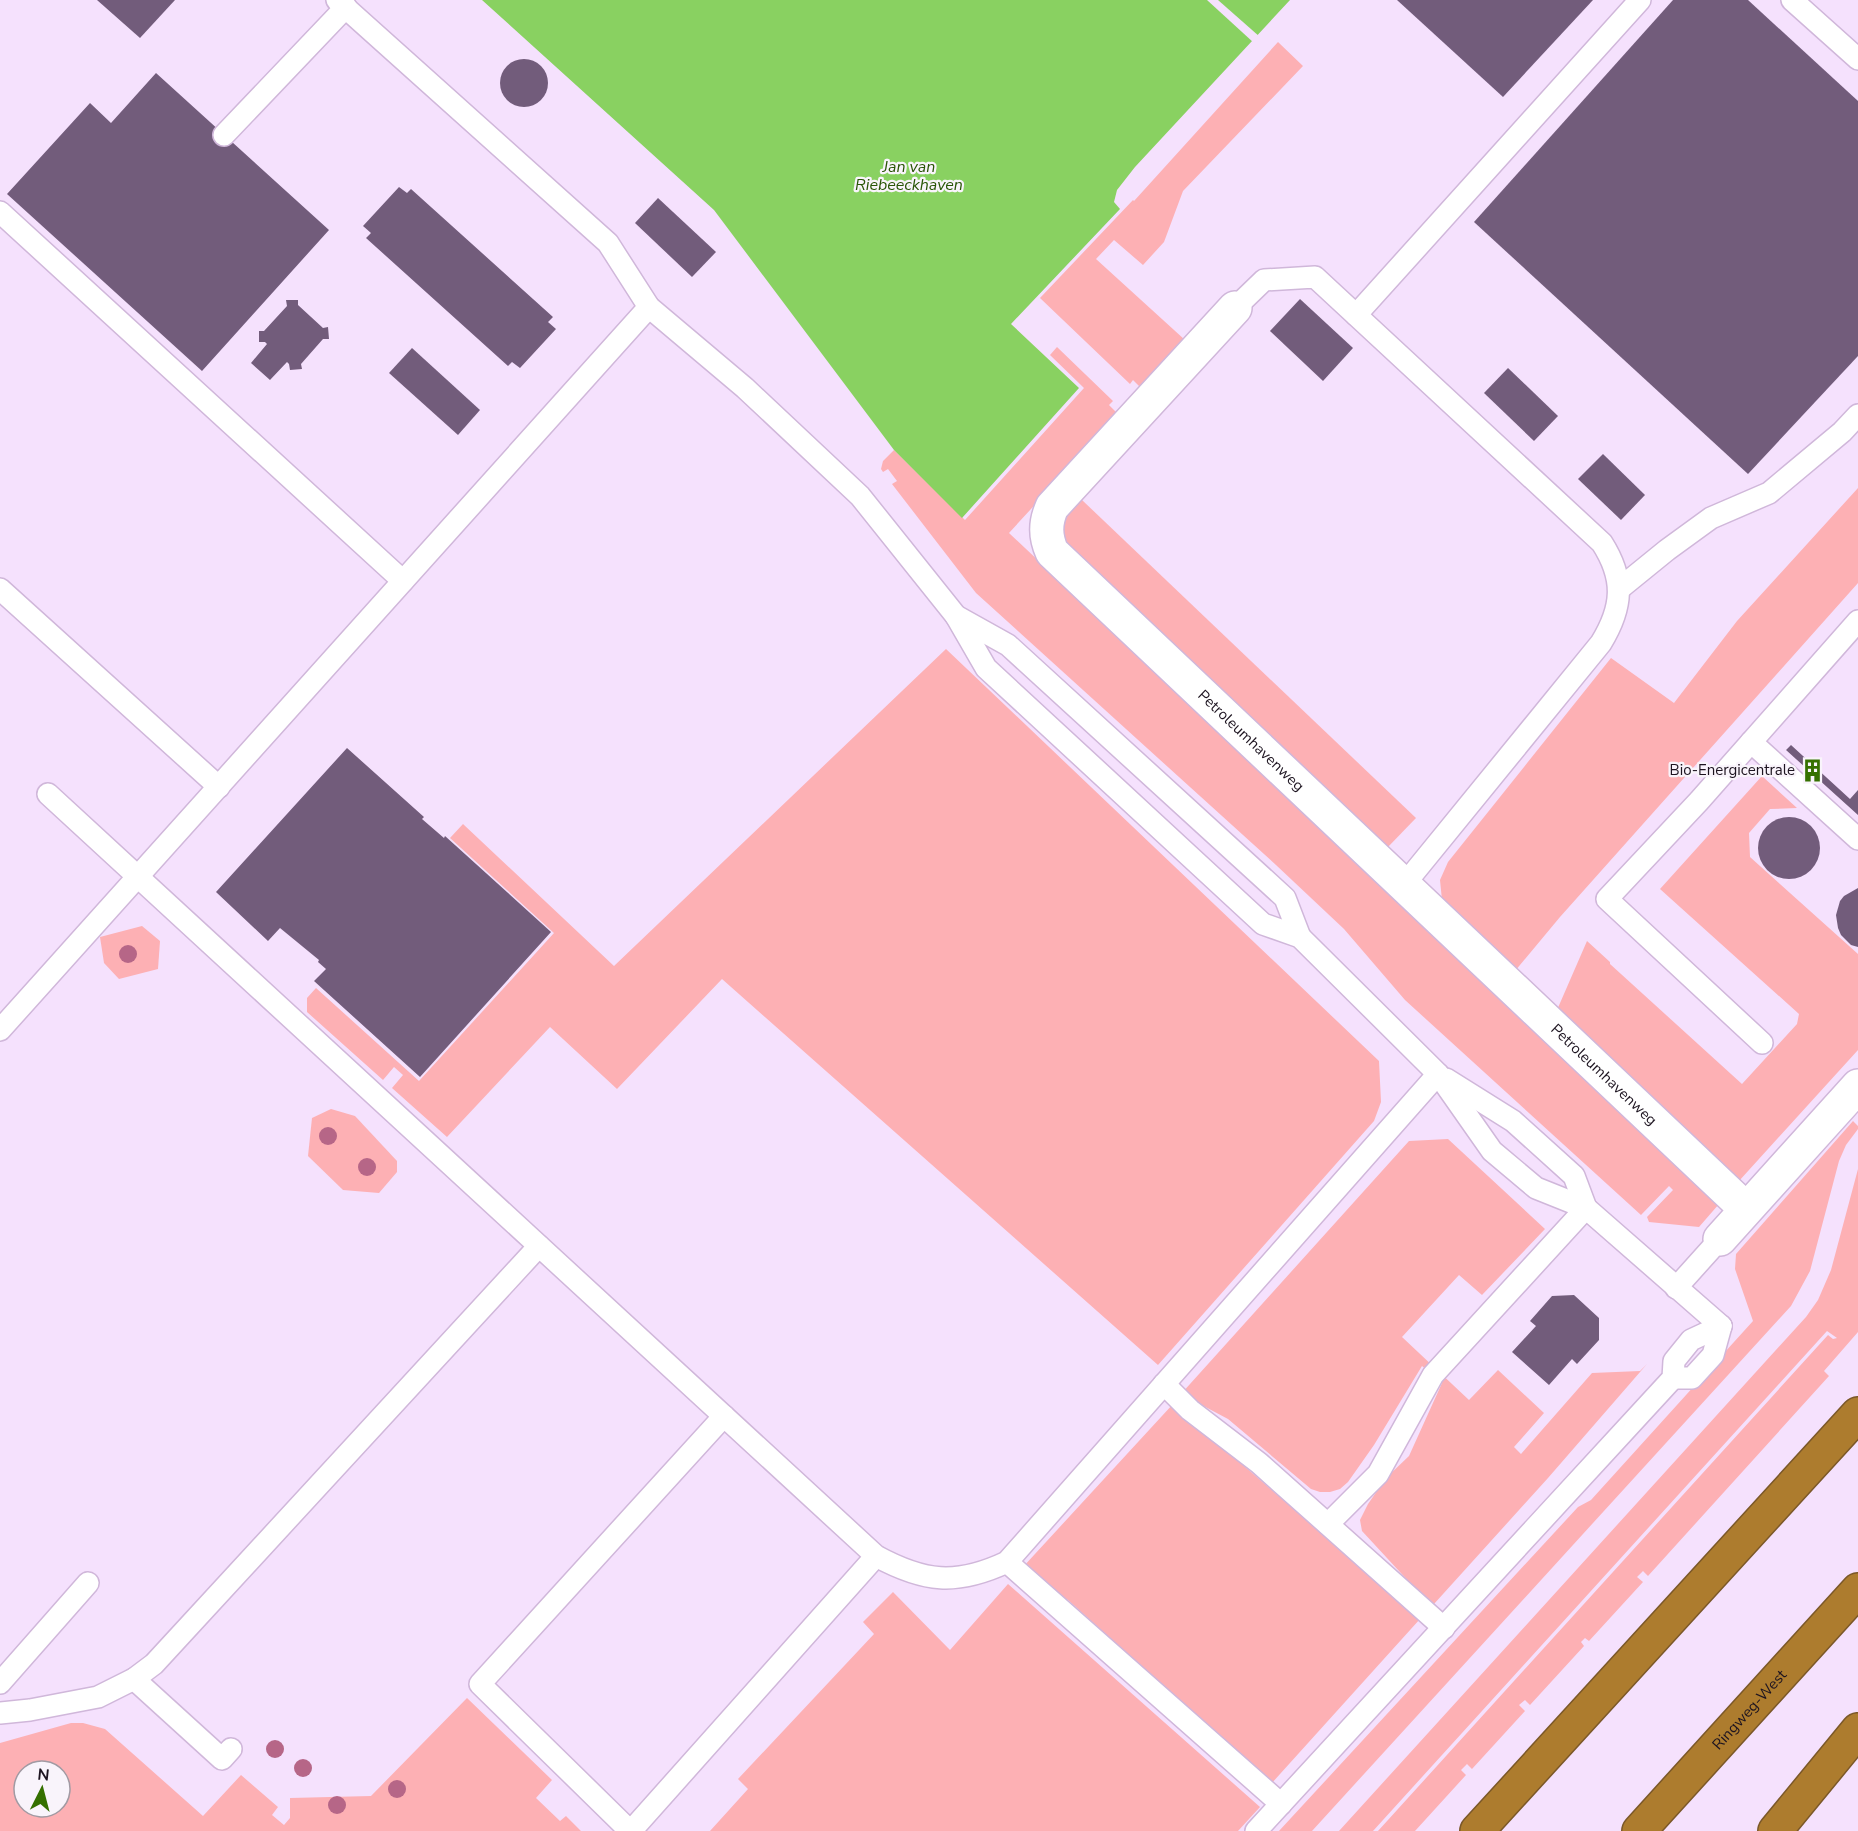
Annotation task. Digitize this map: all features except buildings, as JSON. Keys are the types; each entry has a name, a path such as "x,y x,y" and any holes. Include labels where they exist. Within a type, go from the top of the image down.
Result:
{"highway":[{"path":"1477,1831 1858,1414"},
{"name":"Ringweg-West","path":"1639,1831 1858,1590"},
{"path":"1775,1831 1858,1731"},
{"path":"1782,1831 1858,1755"}],"street":[{"name":"Petroleumhavenweg","path":"1235,308 1052,507 1047,518 1046,530 1047,542 1052,552 1402,886 1746,1209"},
{"path":"1720,1239 1858,1086"}],"lane":[{"path":"1402,886 1601,643 1612,626 1618,606 1619,589 1611,557 1602,543 1356,315 1640,0"},
{"path":"1792,0 1858,59"},
{"path":"224,135 342,3 608,243 649,307 745,388 860,496 956,616 986,668 1263,924 1300,938 1438,1074 1492,1151 1536,1188 1586,1208 1721,1326 1713,1355 1692,1378 1672,1378 1256,1831"},
{"path":"0,213 403,580"},
{"name":"Petroleumhavenweg","path":"1235,308 1264,279 1315,277 1356,315"},
{"path":"0,1030 649,307"},
{"path":"1619,589 1711,518 1769,493 1842,432 1858,414"},
{"path":"0,589 219,787"},
{"path":"956,616 1008,645 1285,897 1300,938"},
{"path":"1762,1043 1607,899 1700,801 1858,621"},
{"path":"1751,742 1858,839"},
{"path":"48,794 876,1556 895,1567 920,1576 967,1577 1006,1562 1438,1074"},
{"path":"1438,1074 1513,1121 1574,1176 1586,1208"},
{"path":"1328,1524 1378,1474 1433,1376 1586,1208"},
{"path":"1676,1288 1720,1239"},
{"path":"1,1708 30,1710 98,1697 134,1679 154,1664 539,1246"},
{"path":"1164,1384 1190,1410 1259,1463 1443,1628"},
{"path":"724,1416 480,1684 631,1831 876,1556"},
{"path":"1006,1562 1281,1804"},
{"path":"0,1683 88,1583"},
{"path":"134,1679 222,1759 231,1749"}],"shaded area":[{"path":"1278,42 1303,66 1183,191 1164,242 1143,265 1114,240 1096,259 1185,340 1141,388 1133,380 1130,384 1040,298 1134,201"},
{"path":"1057,347 1113,401 1109,405 1118,414 1009,533 1719,1204 1699,1227 1649,1222 1647,1217 1673,1190 1669,1186 1641,1215 1405,1000 1344,929 976,593 892,484 897,481 888,469 883,472 881,469 883,461 894,450 965,520 1084,388 1050,355"},
{"path":"1858,488 1858,583 1560,917 1515,971 1442,900 1440,880 1448,862 1611,658 1674,703 1737,621"},
{"path":"1082,500 1416,818 1387,848 1070,550 1065,542 1062,528 1070,511"},
{"path":"946,649 1379,1061 1381,1102 1374,1121 1158,1365 722,979 617,1089 550,1027 447,1137 392,1088 403,1075 394,1067 383,1080 307,1012 307,998 316,988 419,1081 554,933 450,838 463,824 614,966"},
{"path":"1762,776 1797,808 1770,809 1749,833 1750,857 1858,954 1858,1050 1739,1181 1557,1010 1587,941 1742,1084 1797,1024 1799,1014 1660,889"},
{"path":"142,926 160,941 158,969 119,979 104,963 100,937"},
{"path":"331,1109 355,1116 397,1161 397,1172 379,1193 343,1190 308,1156 312,1118"},
{"path":"1853,1121 1858,1129 1846,1145 1839,1161 1810,1271 1791,1306 1312,1831 1279,1831 1578,1507 1591,1500 1753,1321 1735,1269 1736,1254"},
{"path":"1448,1139 1545,1229 1482,1295 1459,1275 1402,1337 1469,1400 1498,1370 1544,1413 1514,1447 1521,1454 1592,1373 1640,1371 1647,1364 1434,1604 1411,1584 1362,1531 1360,1520 1386,1478 1409,1456 1442,1383 1422,1366 1374,1445 1348,1482 1340,1489 1330,1492 1311,1489 1228,1419 1181,1394 1409,1141"},
{"path":"1858,1169 1858,1332 1824,1371 1829,1376 1648,1576 1643,1571 1637,1577 1643,1582 1589,1641 1585,1638 1581,1642 1584,1646 1530,1705 1525,1700 1519,1705 1525,1711 1472,1769 1467,1764 1461,1770 1466,1775 1415,1831 1378,1831 1828,1335 1833,1339 1837,1338 1827,1331 1373,1831 1339,1831 1806,1317 1818,1300 1831,1270"},
{"path":"1173,1404 1420,1619 1271,1784 1068,1600 1050,1592 1023,1567"},
{"path":"1008,1584 1260,1807 1238,1831 710,1831 748,1789 738,1779 874,1634 863,1622 893,1592 950,1650"},
{"path":"467,1698 552,1780 536,1798 560,1821 566,1816 581,1831 0,1831 0,1743 71,1723 83,1723 105,1729 203,1816 241,1775 278,1807 272,1815 284,1825 290,1818 290,1798 371,1796"}],"water":[{"name":"Jan van Riebeeckhaven","path":"482,0 1290,0 1135,167 1117,190 1114,202 1120,209 1011,324 1079,388 962,518 894,450 714,210"}],"pier":[{"path":"1207,0 1218,0 1260,37 1254,43"}],"place":[{"name":"Bio-Energicentrale","path":"1813,770"}]}
